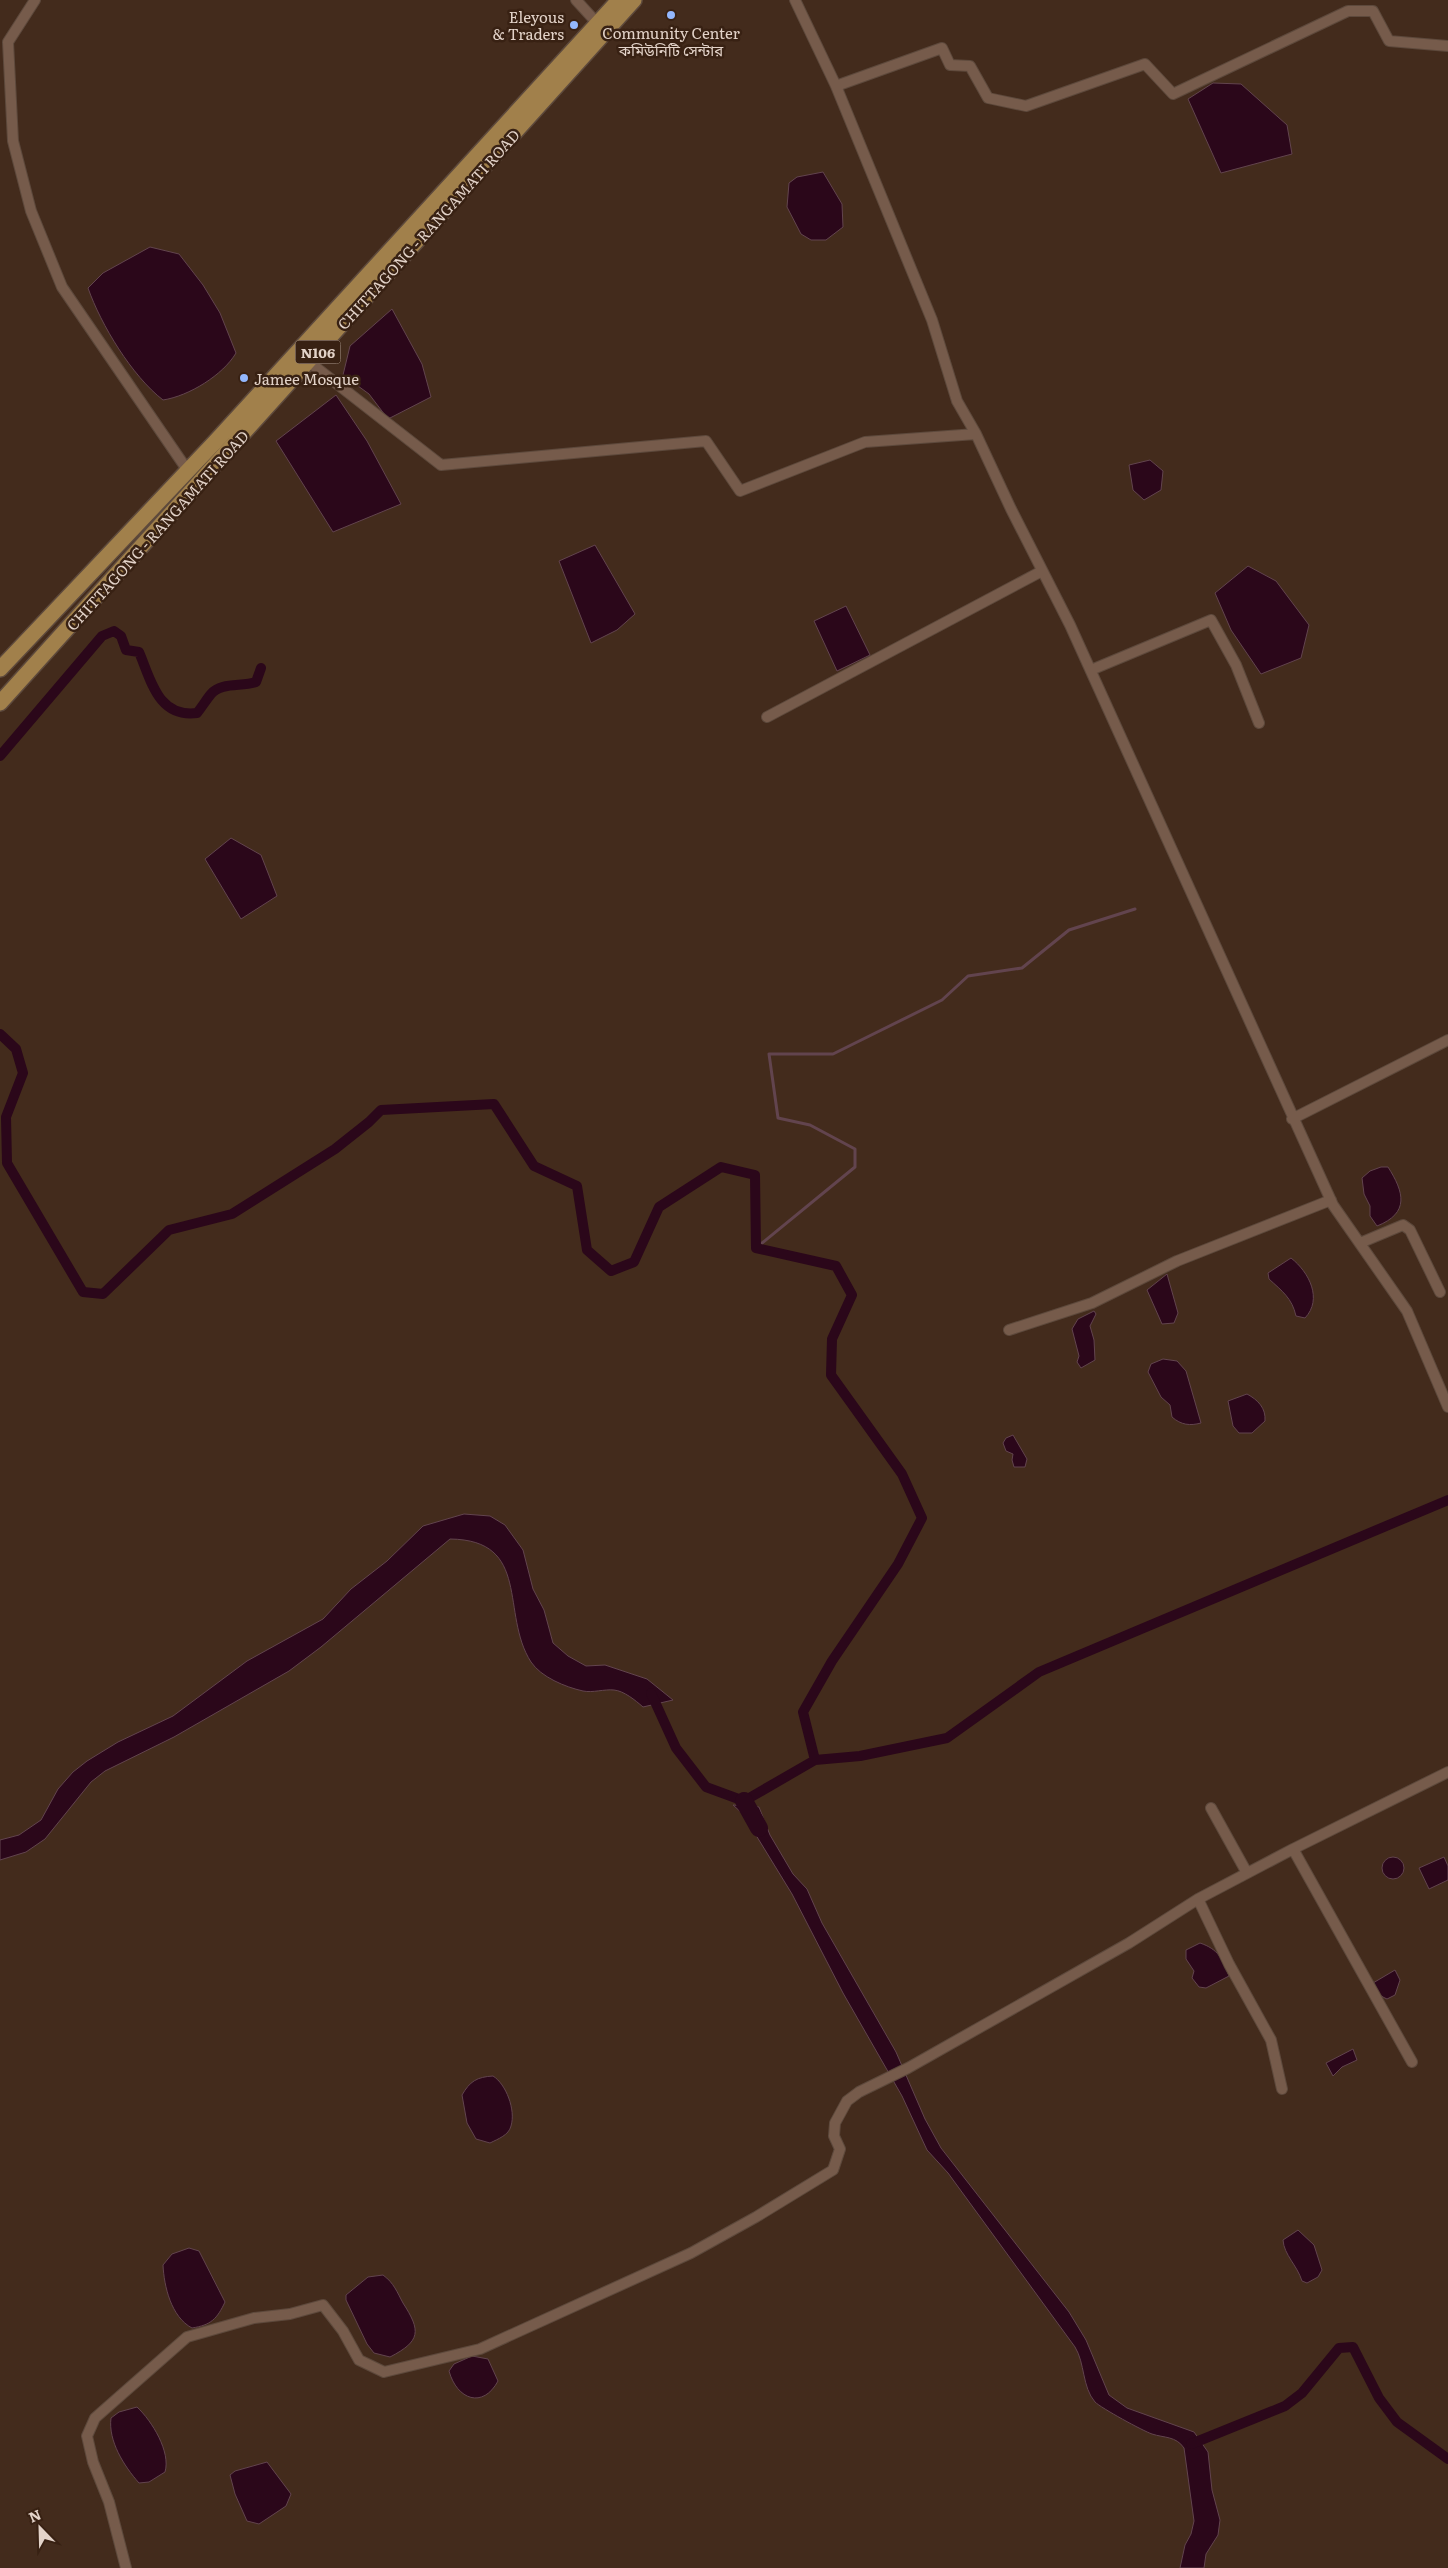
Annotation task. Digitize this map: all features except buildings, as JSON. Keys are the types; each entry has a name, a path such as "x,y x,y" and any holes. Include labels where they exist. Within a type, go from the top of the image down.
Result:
{"highway":[{"path":"0,669 188,471 316,343 619,0"},
{"name":"CHITTAGONG - RANGAMATI ROAD","path":"0,703 309,362 316,343 634,0"}],"street":[{"path":"35,0 8,42 13,141 31,211 62,287 188,471"},
{"path":"576,0 598,24"},
{"path":"795,0 836,86 932,320 957,401 976,434 1090,670 1292,1119 1331,1200 1407,1311 1448,1407"},
{"path":"836,86 942,48 950,65 970,66 988,98 1026,106 1144,64 1173,94 1348,11 1373,10 1389,41 1448,46"},
{"path":"309,362 441,465 706,441 740,491 865,442 976,434"},
{"path":"767,717 1042,571"},
{"path":"1090,670 1211,620 1236,665 1259,723"},
{"path":"1292,1119 1448,1040"},
{"path":"1009,1330 1092,1303 1177,1262 1331,1200"},
{"path":"1360,1244 1403,1225 1410,1230 1440,1292"},
{"path":"126,2568 109,2502 94,2462 87,2436 95,2418 187,2337 254,2318 290,2314 323,2305 343,2331 359,2360 384,2372 480,2349 691,2253 813,2184 833,2170 838,2159 840,2149 834,2136 835,2123 840,2110 847,2101 1129,1943 1198,1900 1247,1873 1448,1772"},
{"path":"1212,1808 1247,1873"},
{"path":"1293,1849 1412,2062"},
{"path":"1198,1900 1229,1964 1271,2040 1282,2089"}],"shaded area":[{"path":"1213,83 1241,84 1287,125 1292,154 1221,173 1188,99"},
{"path":"823,172 842,204 843,227 826,240 811,240 801,234 787,207 789,183 797,177"},
{"path":"150,247 179,254 203,285 220,313 236,353 223,369 204,383 184,394 163,400 151,390 129,364 109,333 88,288 103,273"},
{"path":"392,309 422,364 431,397 388,419 369,394 343,375 350,346"},
{"path":"336,395 367,441 401,504 333,532 276,441"},
{"path":"1150,460 1163,471 1161,490 1144,500 1133,490 1129,465"},
{"path":"595,545 635,614 617,630 591,643 559,561"},
{"path":"1248,566 1276,581 1309,625 1301,658 1261,674 1231,630 1215,593"},
{"path":"846,606 870,655 837,671 814,621"},
{"path":"231,838 261,855 277,896 241,919 205,859"},
{"path":"1381,1167 1388,1167 1398,1185 1401,1201 1395,1215 1377,1226 1370,1216 1370,1206 1364,1194 1362,1178 1370,1171"},
{"path":"1291,1258 1298,1264 1312,1286 1313,1303 1305,1318 1296,1316 1289,1300 1269,1279 1268,1273"},
{"path":"1167,1274 1178,1313 1174,1323 1162,1324 1147,1290"},
{"path":"1094,1311 1096,1314 1090,1326 1094,1340 1095,1360 1081,1368 1077,1362 1079,1356 1072,1329 1078,1319"},
{"path":"1163,1359 1177,1361 1186,1371 1201,1423 1186,1424 1172,1417 1170,1405 1161,1397 1148,1372 1151,1364"},
{"path":"1247,1394 1260,1405 1264,1412 1265,1421 1252,1433 1239,1433 1233,1426 1228,1401"},
{"path":"1013,1435 1027,1459 1025,1467 1014,1467 1013,1454 1006,1451 1003,1443 1006,1438"},
{"path":"464,1514 490,1516 505,1525 523,1550 533,1589 544,1610 553,1643 568,1656 586,1666 605,1665 647,1679 673,1700 643,1707 622,1692 610,1690 583,1691 547,1677 531,1662 522,1643 510,1583 503,1566 493,1552 476,1543 450,1539 321,1647 289,1671 174,1737 105,1771 91,1782 45,1839 26,1852 0,1860 0,1840 19,1835 41,1820 58,1789 73,1772 87,1761 118,1742 173,1716 247,1661 323,1619 351,1589 387,1561 423,1526"},
{"path":"733,1805 759,1807 770,1835 793,1874 807,1889 822,1923 896,2052 925,2119 941,2148 1069,2312 1086,2340 1109,2395 1127,2408 1194,2432 1208,2452 1212,2490 1220,2520 1218,2535 1206,2554 1204,2568 1180,2568 1185,2545 1191,2534 1194,2521 1184,2448 1174,2439 1140,2429 1095,2402 1088,2389 1081,2360 1075,2347 948,2173 927,2150 902,2096 843,1993 792,1894 743,1814"},
{"path":"1393,1857 1401,1860 1404,1868 1401,1876 1393,1879 1385,1876 1382,1868 1385,1860"},
{"path":"1444,1857 1448,1866 1448,1880 1429,1889 1419,1868"},
{"path":"1200,1943 1211,1948 1219,1955 1229,1976 1206,1988 1199,1987 1192,1978 1194,1971 1186,1959 1186,1950"},
{"path":"1395,1970 1400,1980 1395,1995 1387,1999 1378,1993 1373,1983"},
{"path":"1353,2049 1357,2060 1342,2067 1333,2076 1326,2063"},
{"path":"493,2076 506,2091 511,2105 512,2120 508,2132 490,2143 476,2139 467,2123 462,2095 474,2081 483,2077"},
{"path":"1298,2230 1314,2245 1322,2270 1318,2277 1307,2283 1302,2281 1288,2255 1283,2240"},
{"path":"189,2248 199,2251 225,2302 213,2320 192,2328 185,2323 174,2309 167,2291 163,2265 172,2254"},
{"path":"383,2275 395,2288 415,2328 415,2334 408,2346 390,2357 374,2353 367,2344 346,2300 346,2295 368,2277"},
{"path":"472,2356 488,2359 498,2381 492,2390 478,2398 464,2394 458,2389 449,2371 454,2364"},
{"path":"137,2407 149,2420 159,2437 163,2446 166,2464 165,2472 149,2482 139,2483 118,2453 111,2427 111,2418 119,2412"},
{"path":"267,2462 291,2494 286,2506 259,2524 247,2521 235,2494 230,2475 235,2471"}],"waterway":[{"path":"0,756 102,636 114,631 121,636 126,650 139,652 158,695 173,710 184,713 197,713 215,690 226,686 256,682 261,668"},
{"path":"756,1248 855,1167 855,1149 810,1125 778,1118 769,1054 833,1054 942,1000 968,976 1022,968 1069,930 1135,909"},
{"path":"0,1034 16,1049 23,1073 6,1117 7,1163 83,1292 103,1294 169,1230 232,1214 335,1149 381,1110 494,1104 534,1166 577,1186 587,1250 611,1271 634,1262 659,1207 721,1167 755,1175 756,1248 836,1266 852,1295 832,1339 831,1375 902,1474 922,1518 898,1564 832,1661 803,1712 815,1760"},
{"path":"651,1693 676,1748 706,1787 744,1801 815,1760 860,1756 947,1738 1039,1672 1448,1500"},
{"path":"744,1801 759,1828"},
{"path":"1191,2444 1285,2406 1302,2393 1339,2348 1353,2347 1379,2398 1397,2422 1448,2459"}],"place":[{"name":"Community Center কমিউনিটি সেন্টার","path":"671,15"},
{"name":"Eleyous & Traders","path":"574,25"},
{"name":"Jamee Mosque","path":"244,378"}]}
